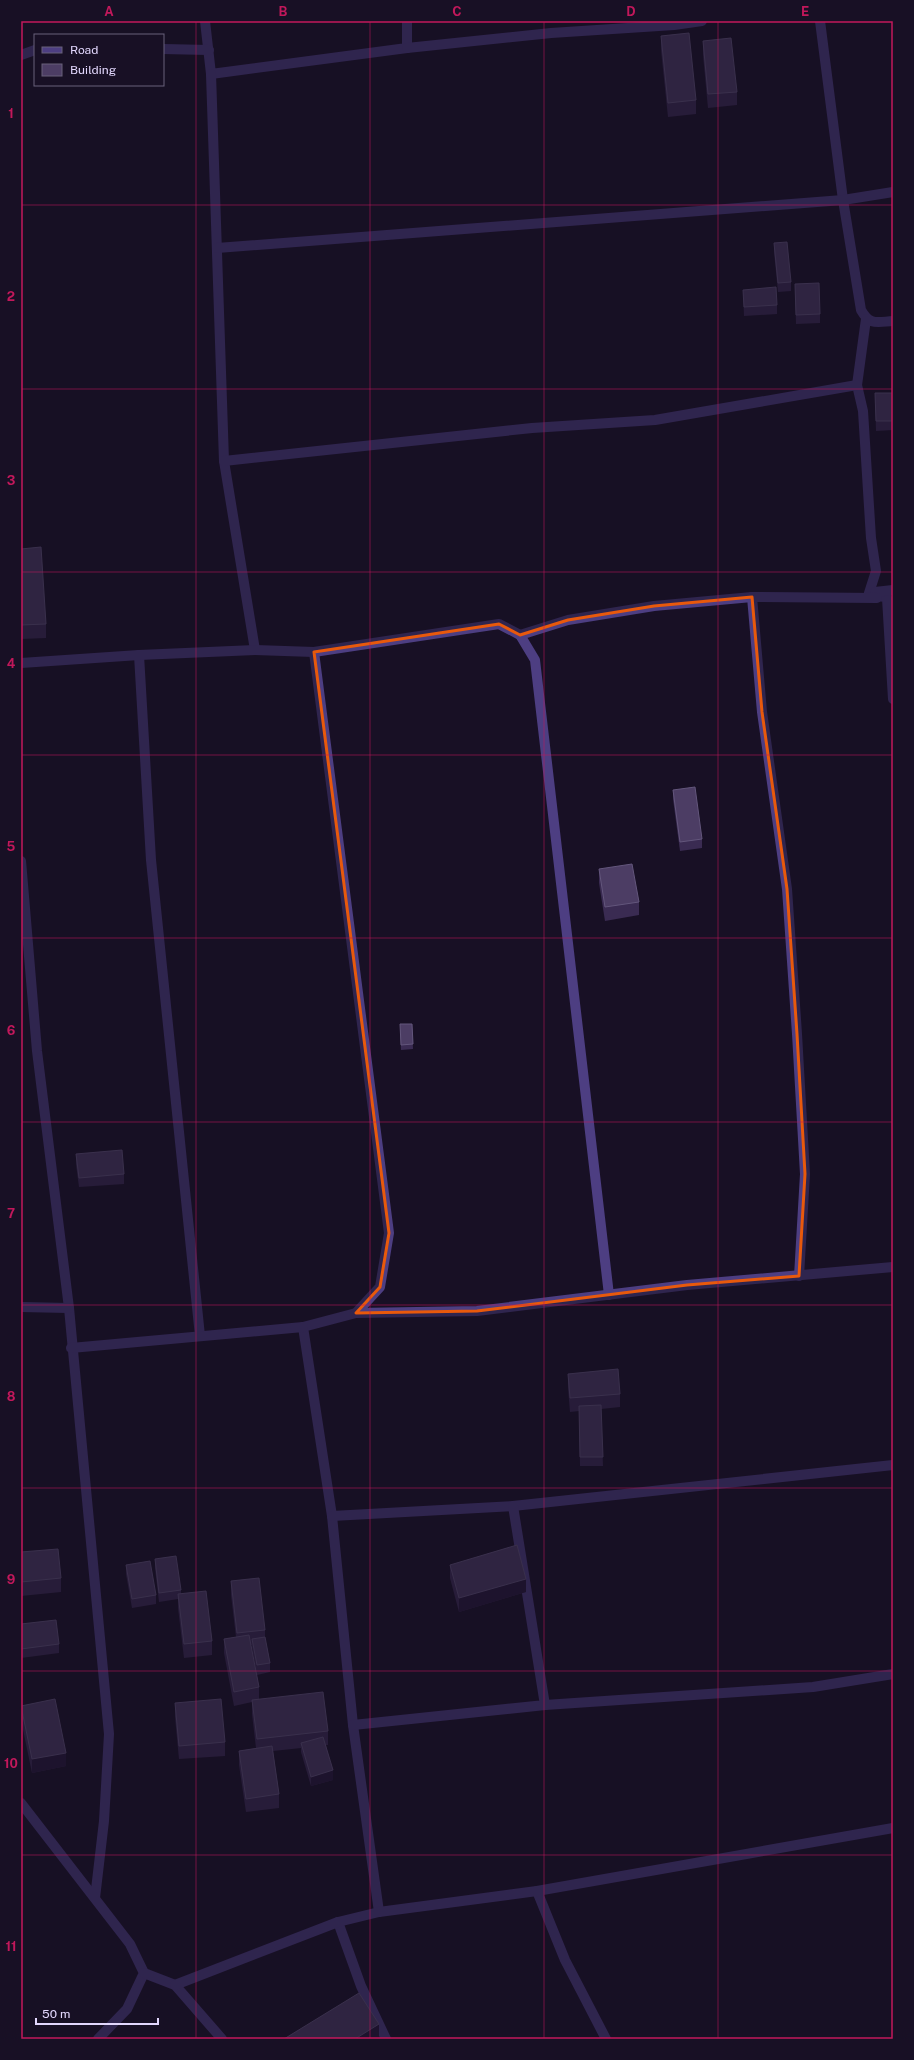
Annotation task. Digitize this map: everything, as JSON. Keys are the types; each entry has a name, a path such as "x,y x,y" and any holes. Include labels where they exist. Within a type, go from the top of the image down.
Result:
{"street":[{"path":"205,21 211,74 224,461 256,650"},
{"path":"407,21 407,48"},
{"path":"211,74 407,48 551,33 674,25 702,21"},
{"path":"820,21 843,200 861,310 866,319 873,323 893,321"},
{"path":"164,49 209,50"},
{"path":"21,55 34,50"},
{"path":"217,248 843,200 893,192"},
{"path":"866,319 857,385 863,411 871,538 876,571 869,593 890,594"},
{"path":"224,461 532,428 655,420 857,385"},
{"path":"520,635 568,620 654,606 752,597 890,594"},
{"path":"890,594 893,700"},
{"path":"752,597 762,712 787,888 805,1174 799,1276"},
{"path":"21,663 139,655 256,650 314,652 499,624 520,635 535,660 609,1294"},
{"path":"314,652 389,1234 380,1287 356,1313"},
{"path":"139,655 151,860 200,1336"},
{"path":"21,860 23,912 37,1051 68,1308 109,1734 104,1821 96,1898"},
{"path":"71,1348 303,1327 356,1313 477,1311 687,1285 893,1267"},
{"path":"21,1307 68,1308"},
{"path":"303,1327 332,1516 353,1725 379,1912"},
{"path":"332,1516 513,1506 893,1465"},
{"path":"513,1506 545,1705"},
{"path":"353,1725 545,1705 813,1687 893,1674"},
{"path":"21,1803 96,1898 130,1944 144,1973 175,1985 222,2039"},
{"path":"175,1985 338,1922 379,1912 537,1891 893,1828"},
{"path":"537,1891 565,1960 606,2039"},
{"path":"338,1922 361,1986 386,2039"},
{"path":"98,2039 127,2009 144,1973"}],"highlighted area":[{"path":"752,597 762,712 787,889 805,1174 799,1276 687,1285 477,1311 356,1313 380,1287 389,1233 314,652 499,624 520,635 568,620 654,606"}],"building":[{"path":"689,33 696,100 668,103 661,36"},
{"path":"731,38 737,92 708,94 703,41"},
{"path":"787,242 791,282 778,283 774,243"},
{"path":"819,283 820,314 796,315 795,284"},
{"path":"776,287 777,305 744,307 743,290"},
{"path":"875,393 893,393 893,421 876,421"},
{"path":"41,547 46,624 21,625 21,549"},
{"path":"695,787 702,839 680,842 673,790"},
{"path":"632,864 639,902 605,907 599,869"},
{"path":"400,1024 412,1024 413,1044 401,1045"},
{"path":"122,1150 124,1174 79,1178 76,1154"},
{"path":"618,1369 620,1394 570,1398 568,1374"},
{"path":"601,1405 603,1457 580,1457 579,1406"},
{"path":"517,1545 526,1579 459,1598 450,1565"},
{"path":"58,1549 61,1578 21,1582 21,1552"},
{"path":"176,1556 181,1590 159,1593 155,1559"},
{"path":"150,1561 156,1595 132,1599 126,1565"},
{"path":"259,1578 265,1630 237,1633 231,1581"},
{"path":"206,1591 212,1641 184,1644 178,1594"},
{"path":"56,1620 59,1644 21,1649 21,1624"},
{"path":"249,1635 259,1687 234,1692 224,1639"},
{"path":"265,1637 270,1663 257,1665 252,1639"},
{"path":"323,1692 328,1731 257,1739 252,1700"},
{"path":"55,1699 66,1753 32,1759 21,1706"},
{"path":"221,1699 225,1742 179,1746 175,1703"},
{"path":"323,1737 333,1770 311,1777 301,1743"},
{"path":"272,1746 279,1794 246,1799 239,1751"},
{"path":"359,1993 379,2024 355,2039 284,2039"}]}
